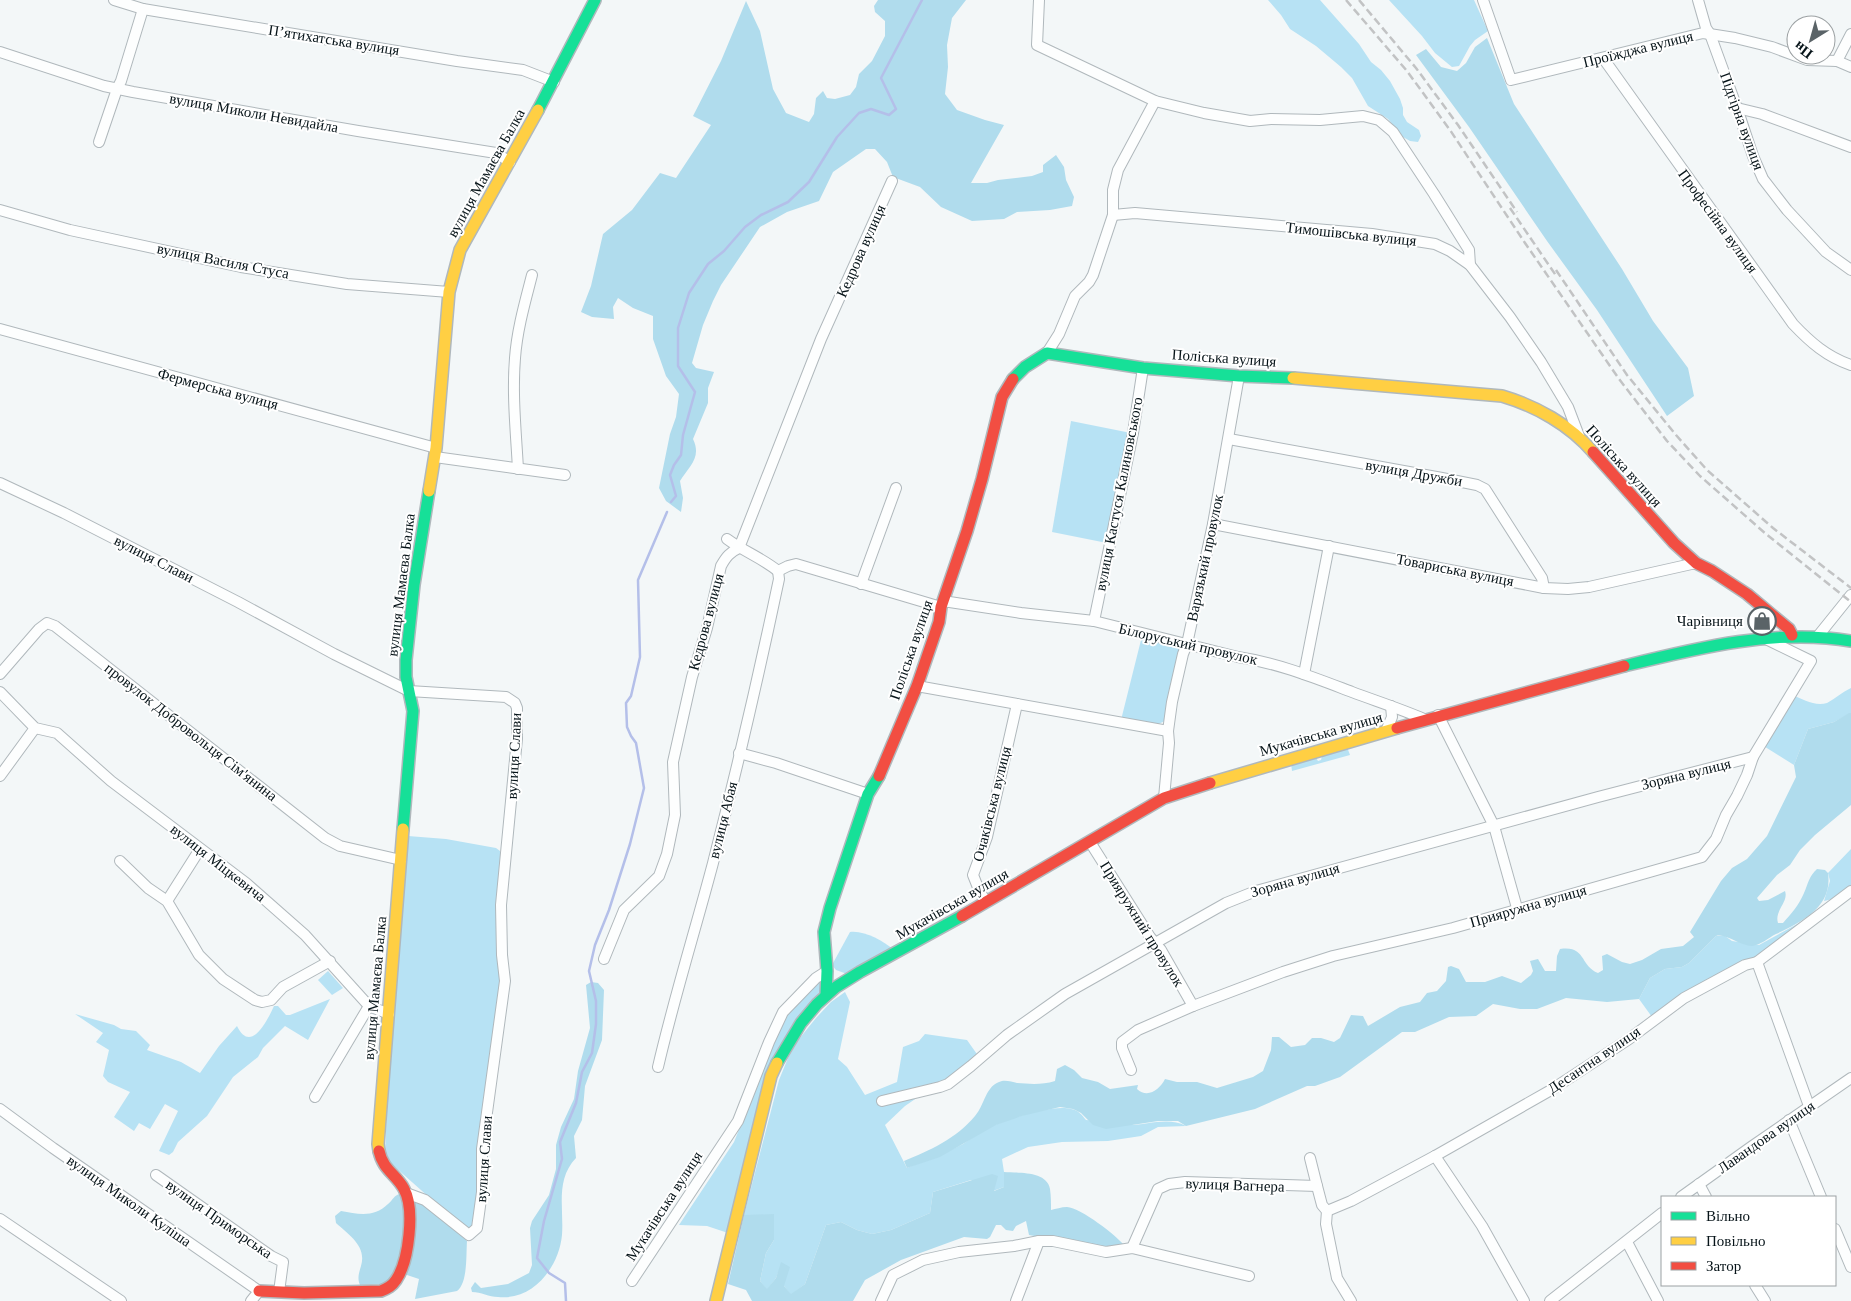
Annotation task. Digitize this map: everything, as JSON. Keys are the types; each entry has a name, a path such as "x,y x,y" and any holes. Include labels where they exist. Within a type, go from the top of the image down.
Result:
{"street":[{"name":"Пʼятихатська вулиця","path":"114,0 143,10 523,70 554,82"},
{"name":"вулиця Мамаєва Балка","path":"259,1291 304,1293 381,1291 392,1286 400,1274 408,1250 409,1212 406,1193 398,1180 383,1163 378,1144 413,711 406,660 414,585 436,453 449,292 460,250 554,82 595,0"},
{"path":"1039,0 1037,45 1155,101 1204,113 1250,121 1271,119 1320,120 1362,116 1379,120 1393,132 1434,194 1469,250 1470,265"},
{"name":"Проїжджа вулиця","path":"1483,0 1511,80 1703,33 1772,47 1807,60 1837,61 1851,67"},
{"name":"Підгірна вулиця","path":"1698,0 1706,28 1710,34 1763,179 1826,252 1851,270"},
{"path":"99,142 116,88 121,82 143,10"},
{"path":"1837,61 1851,34"},
{"name":"вулиця Миколи Невидайла","path":"0,52 116,88 358,131 496,153 510,162"},
{"name":"Професійна вулиця","path":"1602,58 1793,324 1813,345 1839,361 1851,364"},
{"path":"1047,353 1059,334 1075,296 1089,282 1093,275 1113,215 1114,190 1118,170 1155,101"},
{"path":"1737,108 1762,114 1851,147"},
{"name":"Кедрова вулиця","path":"604,959 624,910 659,876 667,854 675,815 673,762 692,677 707,628 721,566 725,558 739,548 821,339 892,181"},
{"name":"вулиця Василя Стуса","path":"0,210 70,230 241,267 346,284 449,292"},
{"name":"Тимошівська вулиця","path":"1113,215 1135,213 1372,234 1435,244 1450,251 1470,265 1541,362 1568,407 1579,436"},
{"path":"518,469 514,384 515,356 519,328 532,275"},
{"name":"Фермерська вулиця","path":"0,329 436,453 518,469 565,475"},
{"name":"Поліська вулиця","path":"827,971 824,932 830,908 868,794 877,780 917,686 939,622 942,604 967,531 982,479 1002,397 1010,381 1025,367 1047,353 1142,368 1239,376 1326,380 1502,396 1520,401 1545,414 1579,436 1649,516 1696,563 1712,570 1747,594 1789,629 1792,635"},
{"name":"вулиця Кастуся Калиновського","path":"1094,621 1133,433 1142,368"},
{"name":"Варязький провулок","path":"1164,798 1164,781 1169,743 1168,731 1172,702 1187,644 1213,524 1239,376"},
{"name":"вулиця Дружби","path":"1229,438 1442,478 1477,485 1486,489 1542,578 1544,588"},
{"name":"вулиця Слави","path":"0,483 64,513 238,602 334,654 409,690 422,693 506,697 512,699 517,708 516,748 501,905 502,955 505,981 482,1149 482,1192 477,1228 469,1235 425,1200 406,1193"},
{"path":"861,584 896,488"},
{"name":"Товариська вулиця","path":"1213,524 1544,588 1568,589 1590,587 1696,563"},
{"path":"727,539 778,571"},
{"path":"1304,674 1329,546"},
{"name":"Білоруський провулок","path":"778,571 796,564 861,584 942,604 1094,621 1260,661 1304,674 1424,719"},
{"name":"вулиця Абая","path":"658,1067 740,753 779,579 778,571"},
{"path":"1818,636 1851,595"},
{"name":"провулок Добровольця Сім'янина","path":"0,674 39,629 46,623 55,626 325,838 340,846 401,860"},
{"name":"Мукачівська вулиця","path":"716,1301 771,1076 781,1052 794,1031 826,995 845,980 986,902 1164,798 1193,788 1424,719 1686,651 1763,637 1792,635 1818,636 1851,641"},
{"name":"Прияружна вулиця","path":"1131,1070 1122,1048 1122,1042 1138,1030 1193,1006 1283,972 1334,956 1453,928 1517,908 1702,857 1716,838 1747,776 1753,757 1811,661 1763,637"},
{"path":"917,686 1168,731"},
{"path":"0,692 34,728 0,776"},
{"name":"Очаківська вулиця","path":"986,902 973,875 987,837 1017,704"},
{"path":"1386,731 1392,717 1391,706"},
{"path":"1438,716 1494,826 1517,908"},
{"name":"вулиця Міцкевича","path":"34,728 57,733 111,781 246,883 298,928 369,1006 388,1014"},
{"path":"740,753 868,794"},
{"name":"Зоряна вулиця","path":"882,1101 948,1084 1007,1035 1065,994 1226,903 1256,891 1598,797 1753,757"},
{"name":"Прияружний провулок","path":"1090,842 1156,944 1193,1006"},
{"path":"167,900 200,849"},
{"path":"120,861 148,888 167,900 199,955 223,979 255,1000 266,1002 271,1000 282,987 330,961"},
{"name":"Десантна вулиця","path":"1327,1211 1351,1201 1435,1156 1551,1090 1629,1039 1684,998 1745,965 1756,962 1851,891"},
{"path":"1756,962 1809,1106"},
{"path":"826,995 827,971"},
{"name":"Мукачівська вулиця","path":"632,1281 738,1121 783,1012 816,978 827,971"},
{"path":"315,1097 369,1006"},
{"name":"Лавандова вулиця","path":"1682,1196 1851,1078"},
{"name":"вулиця Миколи Куліша","path":"0,1109 259,1291"},
{"path":"1790,1120 1821,1196"},
{"path":"1435,1156 1482,1226 1524,1301"},
{"path":"1310,1158 1322,1205 1327,1211 1326,1224 1337,1278 1351,1301"},
{"name":"вулиця Приморська","path":"156,1175 271,1256 283,1262 279,1292"},
{"name":"вулиця Вагнера","path":"1132,1248 1158,1189 1169,1184 1185,1182 1316,1186"},
{"path":"1699,1184 1705,1196"},
{"path":"1550,1301 1628,1242 1661,1214"},
{"path":"0,1219 121,1301"},
{"path":"1836,1231 1851,1267"},
{"path":"882,1301 893,1276 923,1260 959,1252 1053,1241 1106,1252 1132,1248 1249,1276"},
{"path":"1016,1301 1039,1242"},
{"path":"1628,1242 1658,1301"},
{"path":"1756,1286 1765,1301"},
{"path":"251,1301 259,1291"}],"shaded area":[{"path":"878,0 966,0 952,18 947,45 948,67 945,94 957,110 1004,125 971,183 987,183 1032,176 1043,172 1043,165 1056,155 1064,167 1066,180 1074,197 1072,206 1050,210 1017,212 1004,219 972,221 941,207 920,187 893,177 887,162 875,149 866,149 833,172 819,201 787,212 760,227 721,285 713,301 703,325 692,363 696,368 714,372 708,388 708,403 693,439 696,451 695,457 680,481 683,498 681,512 666,501 659,488 670,434 676,417 679,394 666,376 653,339 653,316 633,308 618,298 613,307 614,319 592,317 581,312 591,286 603,234 632,210 660,173 676,178 711,125 693,116 721,61 746,1 760,31 773,89 786,113 809,122 814,114 816,98 823,91 827,98 835,99 850,95 856,87 859,74 872,61 885,36 885,21 875,12 874,6"},
{"path":"1268,0 1320,0 1359,44 1371,62 1390,81 1400,99 1403,115 1407,122 1419,130 1421,136 1418,142 1410,141 1403,137 1388,119 1368,106 1352,78 1316,46 1290,29"},
{"path":"1389,0 1474,0 1488,31 1470,46 1459,66 1452,67 1435,53"},
{"path":"1487,38 1514,104 1622,269 1653,321 1688,368 1694,396 1667,416 1597,310 1469,127 1416,55 1426,49 1441,67 1457,71 1466,63 1475,47"},
{"path":"1071,421 1131,433 1107,543 1052,532"},
{"path":"1142,636 1181,646 1165,721 1156,725 1121,720"},
{"path":"1851,688 1851,713 1834,722 1808,729 1794,765 1762,745 1792,695 1809,702 1823,704"},
{"path":"1851,713 1851,805 1815,835 1800,850 1790,865 1777,875 1757,898 1759,901 1768,900 1785,891 1785,899 1777,919 1778,923 1783,923 1800,901 1810,877 1817,869 1825,870 1828,873 1826,895 1814,912 1761,943 1752,946 1724,936 1716,936 1689,963 1682,967 1665,969 1650,978 1639,999 1607,1002 1566,998 1537,1009 1520,1009 1493,1004 1476,1016 1449,1017 1415,1032 1402,1032 1340,1077 1315,1086 1307,1086 1255,1109 1186,1126 1178,1121 1158,1121 1106,1129 1093,1125 1081,1113 1073,1109 1060,1107 1022,1116 996,1125 940,1157 907,1168 904,1161 942,1143 968,1124 978,1112 992,1087 1002,1081 1041,1084 1055,1081 1057,1069 1065,1065 1082,1078 1098,1082 1110,1089 1138,1085 1137,1089 1141,1092 1149,1093 1157,1089 1165,1079 1177,1082 1197,1082 1217,1088 1253,1077 1263,1071 1271,1050 1272,1037 1279,1037 1291,1047 1305,1045 1312,1038 1321,1038 1334,1042 1340,1038 1351,1015 1363,1016 1368,1026 1400,1007 1420,1002 1427,993 1437,991 1446,981 1448,967 1451,966 1459,969 1466,982 1485,982 1502,976 1521,983 1533,971 1530,961 1538,959 1545,971 1556,971 1557,956 1560,949 1574,950 1579,953 1588,966 1598,973 1603,970 1602,956 1607,954 1630,964 1642,960 1661,949 1683,946 1694,937 1690,932 1721,881 1732,868 1747,859 1767,836 1796,777 1794,765 1808,729 1834,722"},
{"path":"1347,747 1350,755 1292,771 1291,763 1315,756 1318,761 1321,760 1322,756"},
{"path":"408,836 446,839 496,848 500,851 501,981 479,1194 474,1227 466,1230 395,1167 387,1163 385,1154 388,1083"},
{"path":"1851,849 1851,888 1837,898 1824,901 1830,881 1828,873"},
{"path":"1815,912 1758,957 1743,960 1652,1017 1639,999 1650,978 1665,969 1682,967 1689,963 1716,936 1725,936 1732,941 1759,945"},
{"path":"850,932 867,934 893,949 847,974 836,970 832,965"},
{"path":"328,971 343,988 332,995 318,980"},
{"path":"822,979 822,987 818,995 791,1030 728,1233 707,1226 679,1225 734,1142 786,1013"},
{"path":"591,982 598,983 604,990 602,1040 585,1086 582,1120 574,1136 576,1158 569,1167 563,1185 562,1235 556,1259 542,1280 522,1294 511,1297 498,1297 472,1292 471,1288 475,1282 481,1288 508,1284 529,1273 532,1265 530,1228 532,1221 549,1195 556,1169 556,1145 561,1127 574,1099 578,1071 590,1028 586,985"},
{"path":"845,992 850,1002 838,1059 847,1067 865,1095 897,1082 903,1047 919,1041 925,1034 967,1040 979,1057 947,1082 924,1093 905,1106 885,1125 907,1168 963,1144 994,1125 1016,1117 1052,1109 1063,1108 1073,1110 1080,1113 1086,1120 1116,1124 1134,1125 1171,1122 1186,1126 1158,1127 1141,1136 1108,1141 1062,1142 1028,1147 1002,1159 1004,1187 993,1191 971,1180 933,1192 930,1213 891,1230 872,1234 857,1230 841,1222 826,1225 805,1284 791,1295 784,1286 782,1263 776,1278 767,1290 760,1281 766,1253 774,1240 774,1215 744,1215 779,1080 788,1058 799,1039 831,1002"},
{"path":"330,999 308,1040 285,1026 263,1048 258,1057 233,1077 207,1116 178,1142 173,1152 169,1155 159,1151 178,1111 165,1104 150,1129 139,1123 134,1131 114,1117 130,1092 108,1082 103,1076 109,1050 96,1042 103,1033 75,1014 114,1025 121,1029 136,1031 150,1045 147,1050 181,1062 200,1073 219,1046 237,1026 242,1034 248,1037 253,1036 259,1032 274,1006 278,1006 286,1015 290,1015"},
{"path":"1004,1172 1032,1174 1044,1179 1050,1189 1051,1210 1067,1207 1081,1212 1107,1229 1126,1247 1107,1249 1029,1235 1026,1221 1016,1226 1013,1231 1006,1230 1001,1225 996,1225 987,1239 964,1237 901,1260 865,1280 853,1301 752,1301 746,1290 728,1284 744,1215 774,1214 774,1240 766,1253 760,1281 767,1289 776,1278 781,1262 790,1267 784,1286 791,1294 805,1284 826,1225 841,1222 857,1230 872,1234 891,1230 930,1213 933,1192 992,1174 998,1176 994,1191 1004,1187"},
{"path":"396,1195 404,1196 404,1255 389,1284 360,1285 358,1278 362,1259 359,1247 336,1223 335,1216 341,1211 366,1214 377,1211 388,1204"},
{"path":"411,1198 432,1209 467,1241 465,1275 461,1287 457,1291 415,1299 419,1279 404,1274"}],"waterway":[{"path":"671,502 676,496 670,475 681,455 683,435 695,392 678,366 678,328 689,293 708,264 724,251 745,227 761,215 788,202 809,182 837,137 859,113 871,109 889,115 896,109 881,78 922,0"},
{"path":"566,1301 565,1283 549,1273 537,1258 544,1221 562,1159 560,1142 576,1103 582,1072 592,1053 596,1024 596,1001 589,971 595,945 609,910 630,844 644,788 636,743 627,727 626,703 631,696 640,657 638,580 667,512"}],"railway":[{"path":"1346,0 1407,71 1450,130 1619,379 1667,441 1700,476 1766,534 1851,602"},
{"path":"1359,0 1416,68 1458,125 1517,212"},
{"path":"1510,208 1557,277"},
{"path":"1556,270 1627,375 1707,470 1773,528 1851,588"}],"traffic: fast":[{"path":"538,110 595,0"},
{"path":"1013,379 1025,367 1047,353 1143,368 1239,376 1293,378"},
{"path":"403,829 413,711 406,677 406,660 414,585 429,491"},
{"path":"1624,666 1708,647 1766,638 1795,637 1851,641"},
{"path":"826,995 827,971 824,932 830,908 868,794 879,776"},
{"path":"777,1063 801,1023 817,1004 836,987 962,916"}],"traffic: slow":[{"path":"429,491 436,448 449,292 460,250 538,110"},
{"path":"1293,378 1502,396 1527,405 1552,418 1574,433 1593,452"},
{"path":"1210,783 1397,728"},
{"path":"379,1151 378,1144 403,829"},
{"path":"716,1301 771,1076 777,1063"}],"traffic: jam":[{"path":"879,776 917,686 939,622 941,607 967,531 982,479 1002,397 1013,379"},
{"path":"1593,452 1674,543 1696,563 1747,594 1789,629 1792,635"},
{"path":"1397,728 1624,666"},
{"path":"962,916 1164,798 1210,783"},
{"path":"259,1291 304,1293 381,1291 390,1287 401,1271 404,1261 409,1235 409,1209 404,1189 383,1163 379,1151"}],"place":[{"name":"Чарівниця","path":"1762,621"}]}
